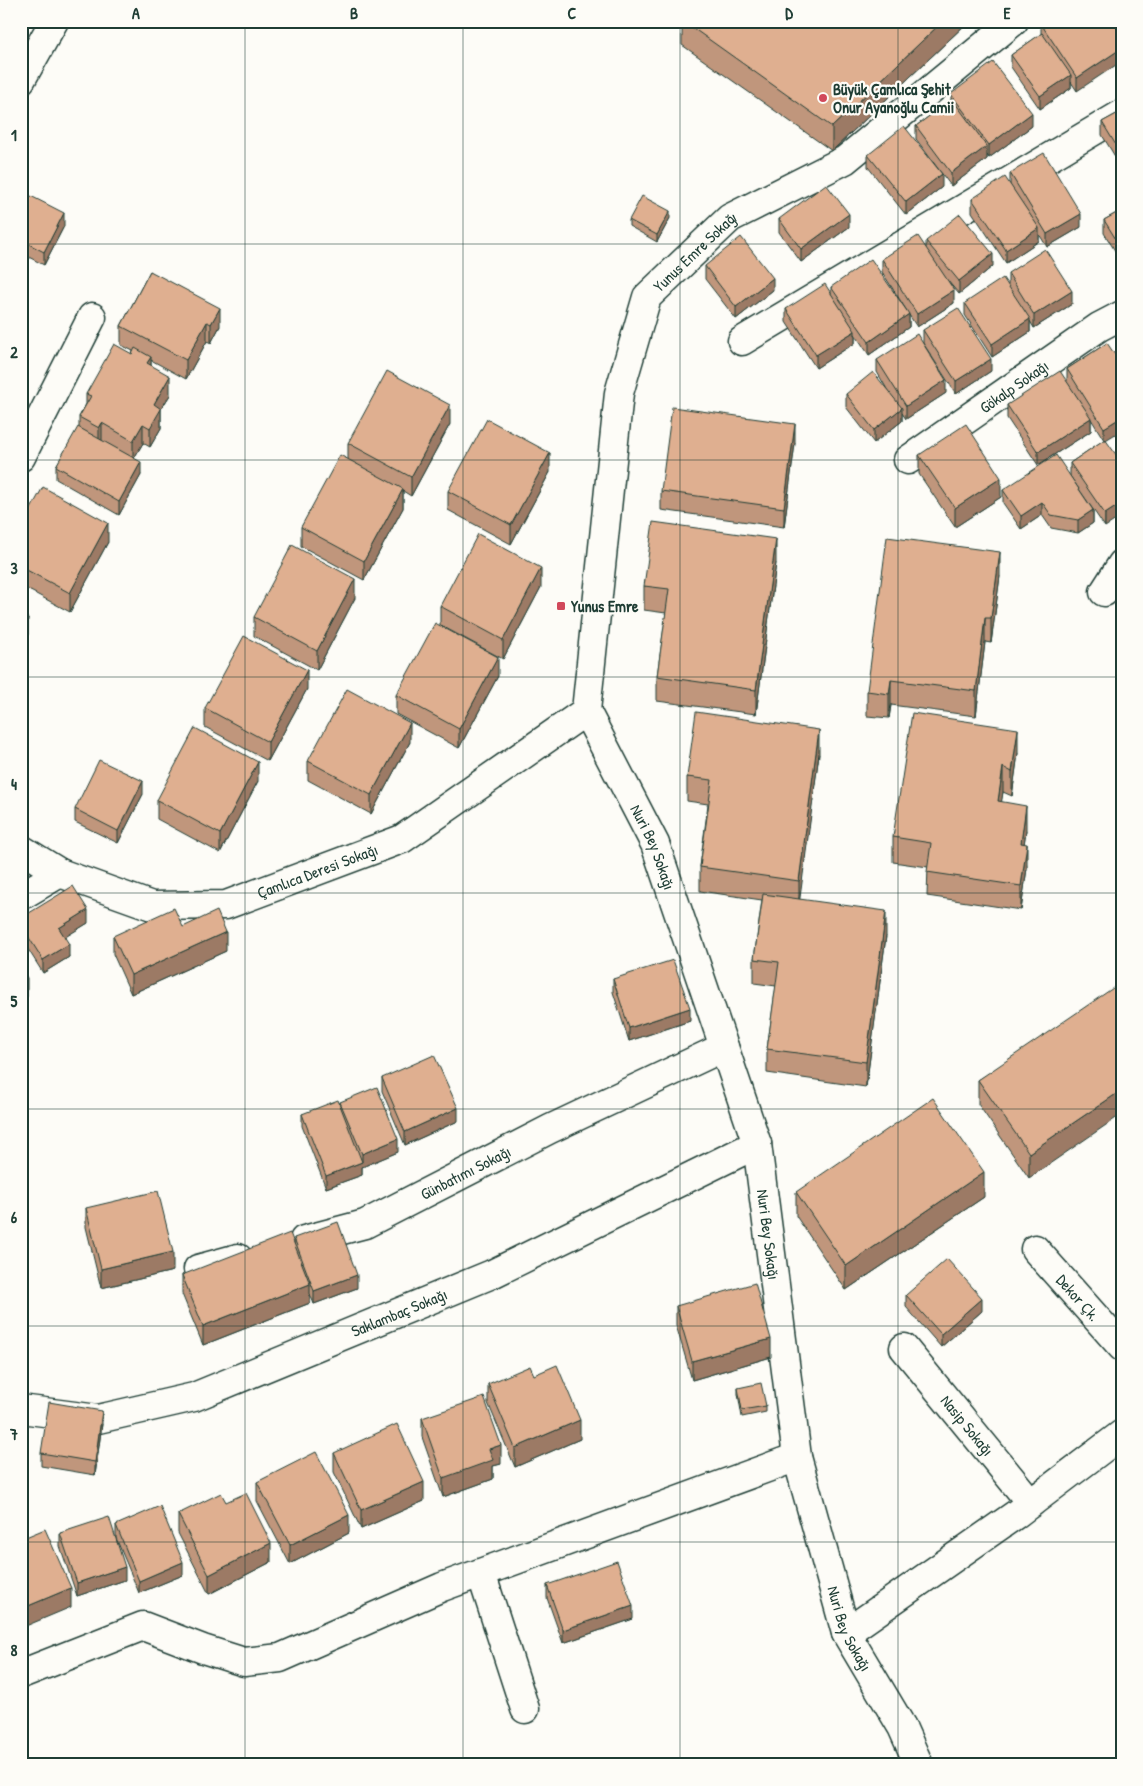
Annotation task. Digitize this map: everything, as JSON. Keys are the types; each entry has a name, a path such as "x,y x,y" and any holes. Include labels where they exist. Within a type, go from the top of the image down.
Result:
{"street":[{"path":"21,80 54,21"},
{"name":"Yunus Emre Sokağı","path":"586,711 619,393 647,297 730,218 846,160 1014,21"},
{"path":"742,341 1122,114"},
{"name":"Gökalp Sokağı","path":"908,460 1100,327 1122,315"},
{"path":"23,450 92,317"},
{"path":"1104,592 1122,564"},
{"name":"Çamlıca Deresi Sokağı","path":"21,849 60,873 152,906 226,905 402,839 586,711"},
{"name":"Nuri Bey Sokağı","path":"586,711 655,844 757,1144 797,1457 846,1633 902,1727 919,1765"},
{"path":"21,896 60,873"},
{"name":"Günbatımı Sokağı","path":"198,1269 365,1224 550,1129 724,1047"},
{"name":"Saklambaç Sokağı","path":"21,1409 98,1419 194,1397 492,1274 757,1144"},
{"name":"Dekor Çk.","path":"1035,1249 1122,1347"},
{"name":"Nasip Sokağı","path":"904,1348 1031,1503"},
{"path":"846,1633 1031,1503 1122,1434"},
{"path":"21,1674 143,1626 244,1662 280,1658 442,1587 797,1457"},
{"path":"481,1573 525,1709"}],"building":[{"name":"Büyük Çamlıca Şehit Onur Ayanoğlu Camii","path":"683,21 943,21 832,127"},
{"path":"1045,21 1089,21 1090,23 1093,21 1112,21 1122,35 1122,48 1077,78 1041,24"},
{"path":"1042,33 1071,75 1040,96 1011,55"},
{"path":"993,62 1032,113 989,145 951,94"},
{"path":"952,99 987,146 951,173 916,126"},
{"path":"1122,111 1122,155 1102,122"},
{"path":"904,126 942,174 906,202 868,155"},
{"path":"1044,153 1081,214 1047,234 1010,173"},
{"path":"1005,177 1039,228 1006,250 972,199"},
{"path":"826,184 849,214 801,249 779,219"},
{"path":"21,191 64,213 44,252 21,240"},
{"path":"642,196 670,211 657,235 629,220"},
{"path":"1122,210 1122,249 1104,220"},
{"path":"960,214 993,254 959,281 926,241"},
{"path":"918,236 954,290 917,314 882,259"},
{"path":"741,237 773,278 736,307 705,266"},
{"path":"1045,249 1072,291 1034,315 1008,273"},
{"path":"871,259 909,314 869,342 831,287"},
{"path":"150,271 220,308 211,324 207,322 186,360 121,326"},
{"path":"1003,278 1030,319 992,344 965,303"},
{"path":"825,284 855,331 816,355 786,309"},
{"path":"958,308 991,359 956,381 923,330"},
{"path":"917,334 946,380 906,406 877,360"},
{"path":"1107,343 1122,365 1122,417 1104,428 1067,369"},
{"path":"114,344 132,354 135,348 151,357 147,363 170,376 154,404 161,409 150,428 143,424 133,441 102,423 99,428 79,417 91,396 86,394"},
{"path":"387,371 450,405 411,477 348,443"},
{"path":"1060,371 1091,418 1038,452 1007,405"},
{"path":"873,372 902,408 874,430 846,394"},
{"path":"672,407 795,424 784,508 661,491"},
{"path":"487,419 550,453 511,525 448,491"},
{"path":"966,424 1001,478 955,508 919,455"},
{"path":"78,427 141,462 119,502 56,466"},
{"path":"1105,439 1122,463 1122,503 1105,514 1070,463"},
{"path":"340,455 403,489 364,561 301,527"},
{"path":"1056,455 1093,510 1078,520 1051,515 1042,502 1021,516 1003,490"},
{"path":"43,487 108,523 70,593 21,567 21,527"},
{"path":"653,522 776,539 756,690 657,676 669,589 644,586"},
{"path":"478,534 541,568 503,640 440,606"},
{"path":"887,537 1000,552 991,618 985,618 976,691 891,680 889,694 867,691"},
{"path":"292,545 355,579 317,651 254,617"},
{"path":"21,616 28,618 21,635"},
{"path":"435,623 498,657 459,729 396,695"},
{"path":"244,636 307,670 268,742 205,708"},
{"path":"347,689 410,723 371,795 308,761"},
{"path":"696,712 819,730 799,881 700,867 712,780 687,777"},
{"path":"912,713 1018,729 1012,772 1003,767 998,801 1026,806 1021,843 1027,844 1021,886 927,872 931,843 893,837"},
{"path":"195,728 258,762 220,834 157,800"},
{"path":"99,760 143,781 118,831 75,809"},
{"path":"73,886 88,910 59,928 69,944 43,960 21,925 21,918"},
{"path":"763,894 886,911 866,1062 767,1049 779,962 754,959"},
{"path":"174,908 183,927 217,911 226,932 131,975 113,936"},
{"path":"673,960 690,1008 629,1028 613,979"},
{"path":"21,968 27,978 21,981"},
{"path":"1116,986 1122,994 1122,1090 1029,1153 978,1080"},
{"path":"434,1055 458,1108 405,1132 382,1078"},
{"path":"377,1087 398,1139 362,1154 340,1102"},
{"path":"933,1098 984,1172 846,1266 796,1192"},
{"path":"338,1100 362,1162 326,1176 302,1114"},
{"path":"158,1191 173,1252 101,1269 86,1208"},
{"path":"338,1222 357,1275 314,1291 294,1238"},
{"path":"290,1233 310,1284 203,1326 182,1275"},
{"path":"947,1259 982,1298 941,1334 906,1295"},
{"path":"755,1283 771,1339 692,1361 676,1306"},
{"path":"557,1365 580,1420 515,1448 488,1384 530,1366 534,1375"},
{"path":"761,1383 766,1406 742,1410 738,1388"},
{"path":"484,1397 501,1445 489,1449 493,1460 443,1478 422,1418"},
{"path":"49,1402 102,1411 95,1462 41,1453"},
{"path":"397,1424 424,1482 361,1510 334,1453"},
{"path":"316,1452 349,1515 290,1545 257,1482"},
{"path":"221,1493 226,1502 246,1493 271,1543 209,1575 178,1514"},
{"path":"160,1506 183,1562 139,1581 116,1525"},
{"path":"109,1517 125,1567 77,1583 60,1533"},
{"path":"45,1529 71,1588 21,1609 21,1539"},
{"path":"617,1561 633,1606 563,1630 547,1585"}],"place":[{"name":"Büyük Çamlıca Şehit Onur Ayanoğlu Camii","path":"823,98"},
{"name":"Yunus Emre","path":"561,606"}]}
